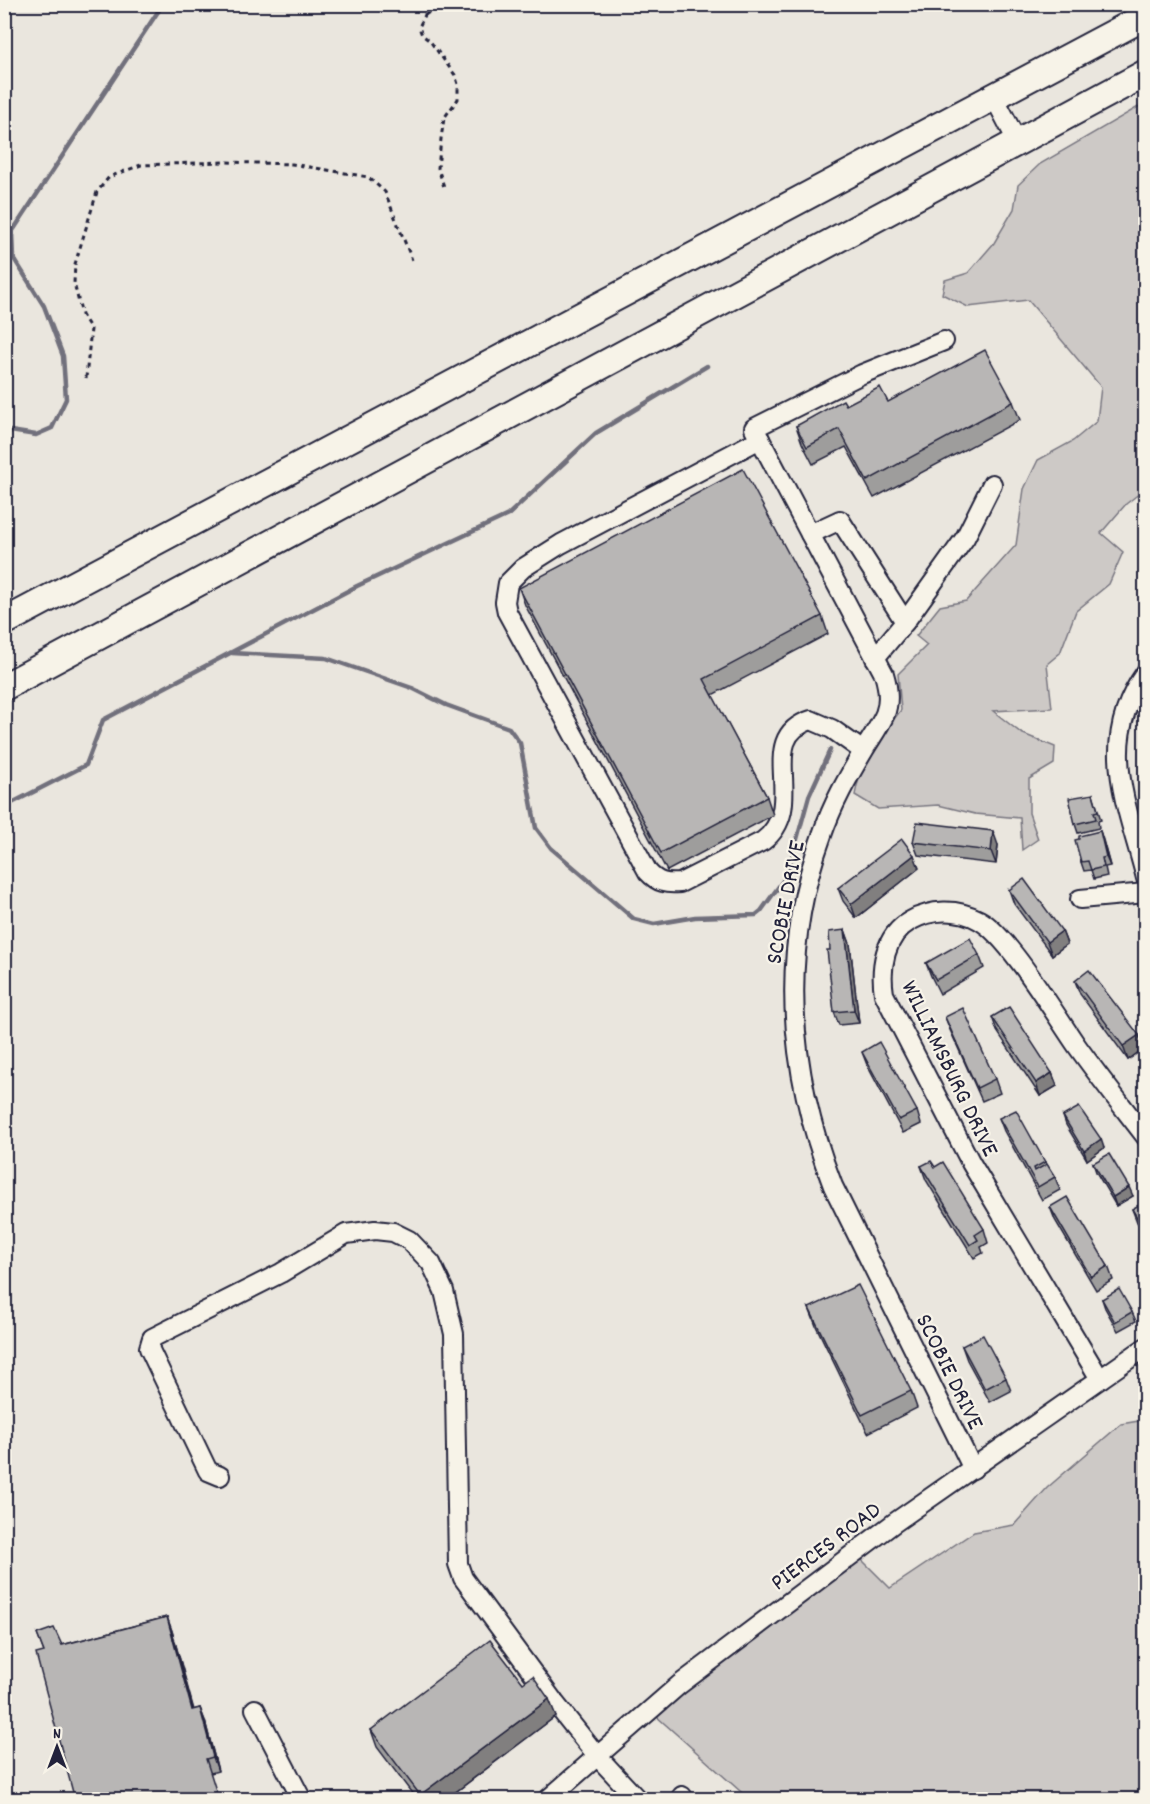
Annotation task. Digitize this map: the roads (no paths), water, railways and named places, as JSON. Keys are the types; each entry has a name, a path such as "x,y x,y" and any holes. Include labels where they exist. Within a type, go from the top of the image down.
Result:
{"highway":[{"path":"4,622 1146,16"},
{"path":"4,687 1146,73"}],"street":[{"path":"993,96 1017,141"},
{"path":"863,751 832,729 811,720 799,724 787,734 783,758 784,812 775,832 763,842 680,883 666,884 656,880 648,872 507,612 505,602 508,583 523,568 561,544 862,374 944,341"},
{"name":"SCOBIE DRIVE","path":"757,434 884,674 888,699 886,713 846,781 813,859 799,926 793,983 796,1047 801,1082 815,1139 833,1186 973,1469"},
{"path":"876,658 965,538 992,484"},
{"path":"810,534 840,520 904,622"},
{"path":"1146,672 1131,694 1121,719 1118,755 1120,776 1146,878"},
{"path":"1080,899 1146,893"},
{"name":"WILLIAMSBURG DRIVE","path":"1100,1379 971,1163 884,994 883,963 889,944 898,931 928,912 966,914 981,921 996,934 1041,992 1146,1137"},
{"path":"220,1476 208,1470 149,1348 152,1338 281,1273 324,1244 346,1234 375,1230 393,1232 409,1240 431,1263 444,1291 454,1334 458,1564 463,1578 471,1592 598,1757 637,1798"},
{"name":"PIERCES ROAD","path":"547,1800 679,1685 885,1530 1146,1347"},
{"path":"255,1709 302,1800"},
{"path":"679,1800 682,1796 685,1800"}],"waterway":[{"path":"4,430 36,435 52,428 66,399 63,356 44,306 13,257 12,232 163,4"},
{"path":"4,807 86,765 103,720 357,586 508,515 596,433 707,366"},
{"path":"232,653 326,658 412,688 446,705 509,728 520,743 536,828 551,848 634,919 654,924 695,917 756,915 761,911 787,875 809,796 830,750"}]}
